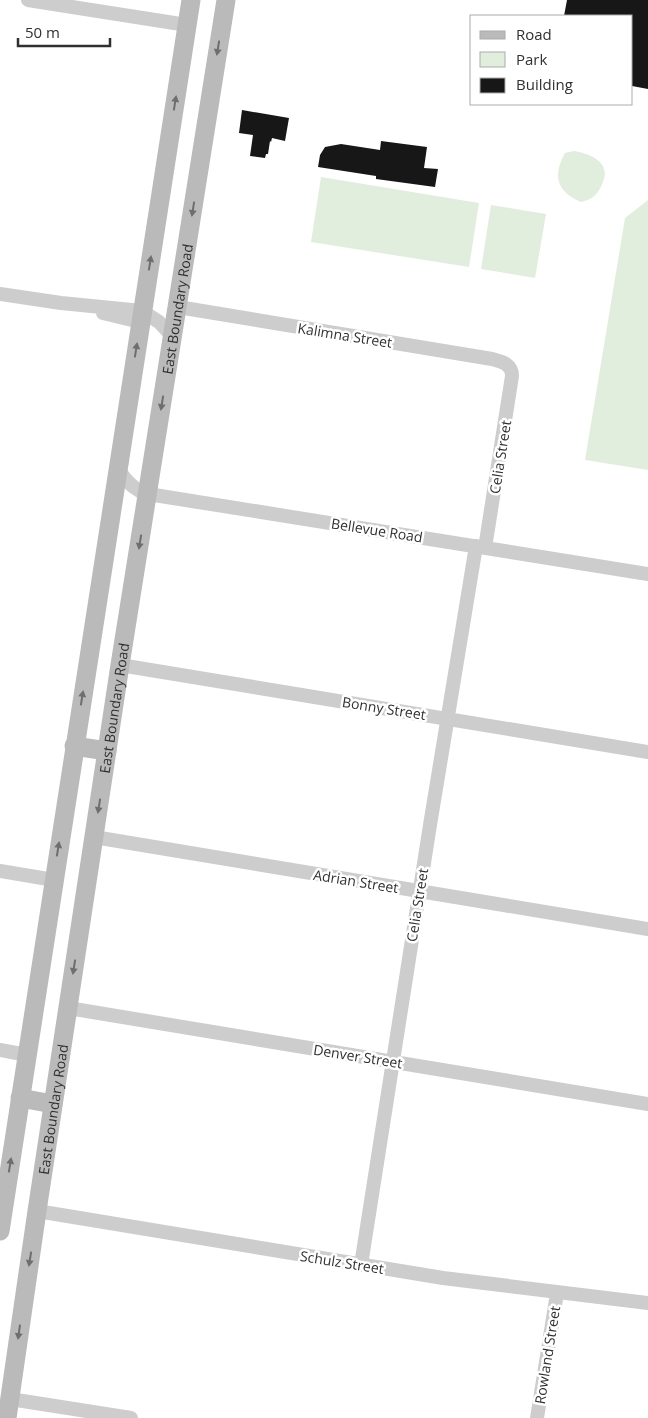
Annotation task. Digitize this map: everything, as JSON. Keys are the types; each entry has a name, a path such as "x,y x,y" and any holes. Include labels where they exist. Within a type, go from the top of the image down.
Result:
{"main road":[{"path":"0,1231 191,0"},
{"name":"East Boundary Road","path":"7,1418 120,665 226,0"},
{"path":"74,746 107,751"},
{"path":"20,1098 53,1104"}],"street":[{"path":"28,0 187,23 196,0"},
{"path":"0,294 141,317 159,322 173,338"},
{"name":"Kalimna Street","path":"178,307 492,359 510,366"},
{"name":"Celia Street","path":"362,1265 447,718 512,380 510,366"},
{"name":"Bellevue Road","path":"117,468 126,481 138,492 148,494 648,574"},
{"name":"Bonny Street","path":"120,665 648,752"},
{"name":"Adrian Street","path":"94,838 648,929"},
{"path":"0,872 54,880"},
{"name":"Denver Street","path":"68,1008 648,1104"},
{"path":"0,1050 28,1055"},
{"name":"Schulz Street","path":"37,1211 473,1283 648,1303"},
{"name":"Rowland Street","path":"536,1418 557,1293"},
{"path":"10,1399 131,1418"}],"green space":[{"path":"574,151 587,154 598,160 602,164 605,175 597,193 592,198 581,202 573,198 562,188 558,176 565,153"},
{"path":"321,177 479,203 469,267 311,242"},
{"path":"648,200 648,470 585,460 625,218"},
{"path":"491,205 546,214 535,278 481,269"}],"building":[{"path":"567,0 648,0 648,89 633,86 633,15 564,15"},
{"path":"242,110 289,118 285,141 272,138 268,154 266,154 265,158 250,156 253,135 239,133"},
{"path":"381,141 427,147 424,168 438,169 435,187 376,179 376,176 318,167 320,155 325,147 341,144 380,150"}]}
